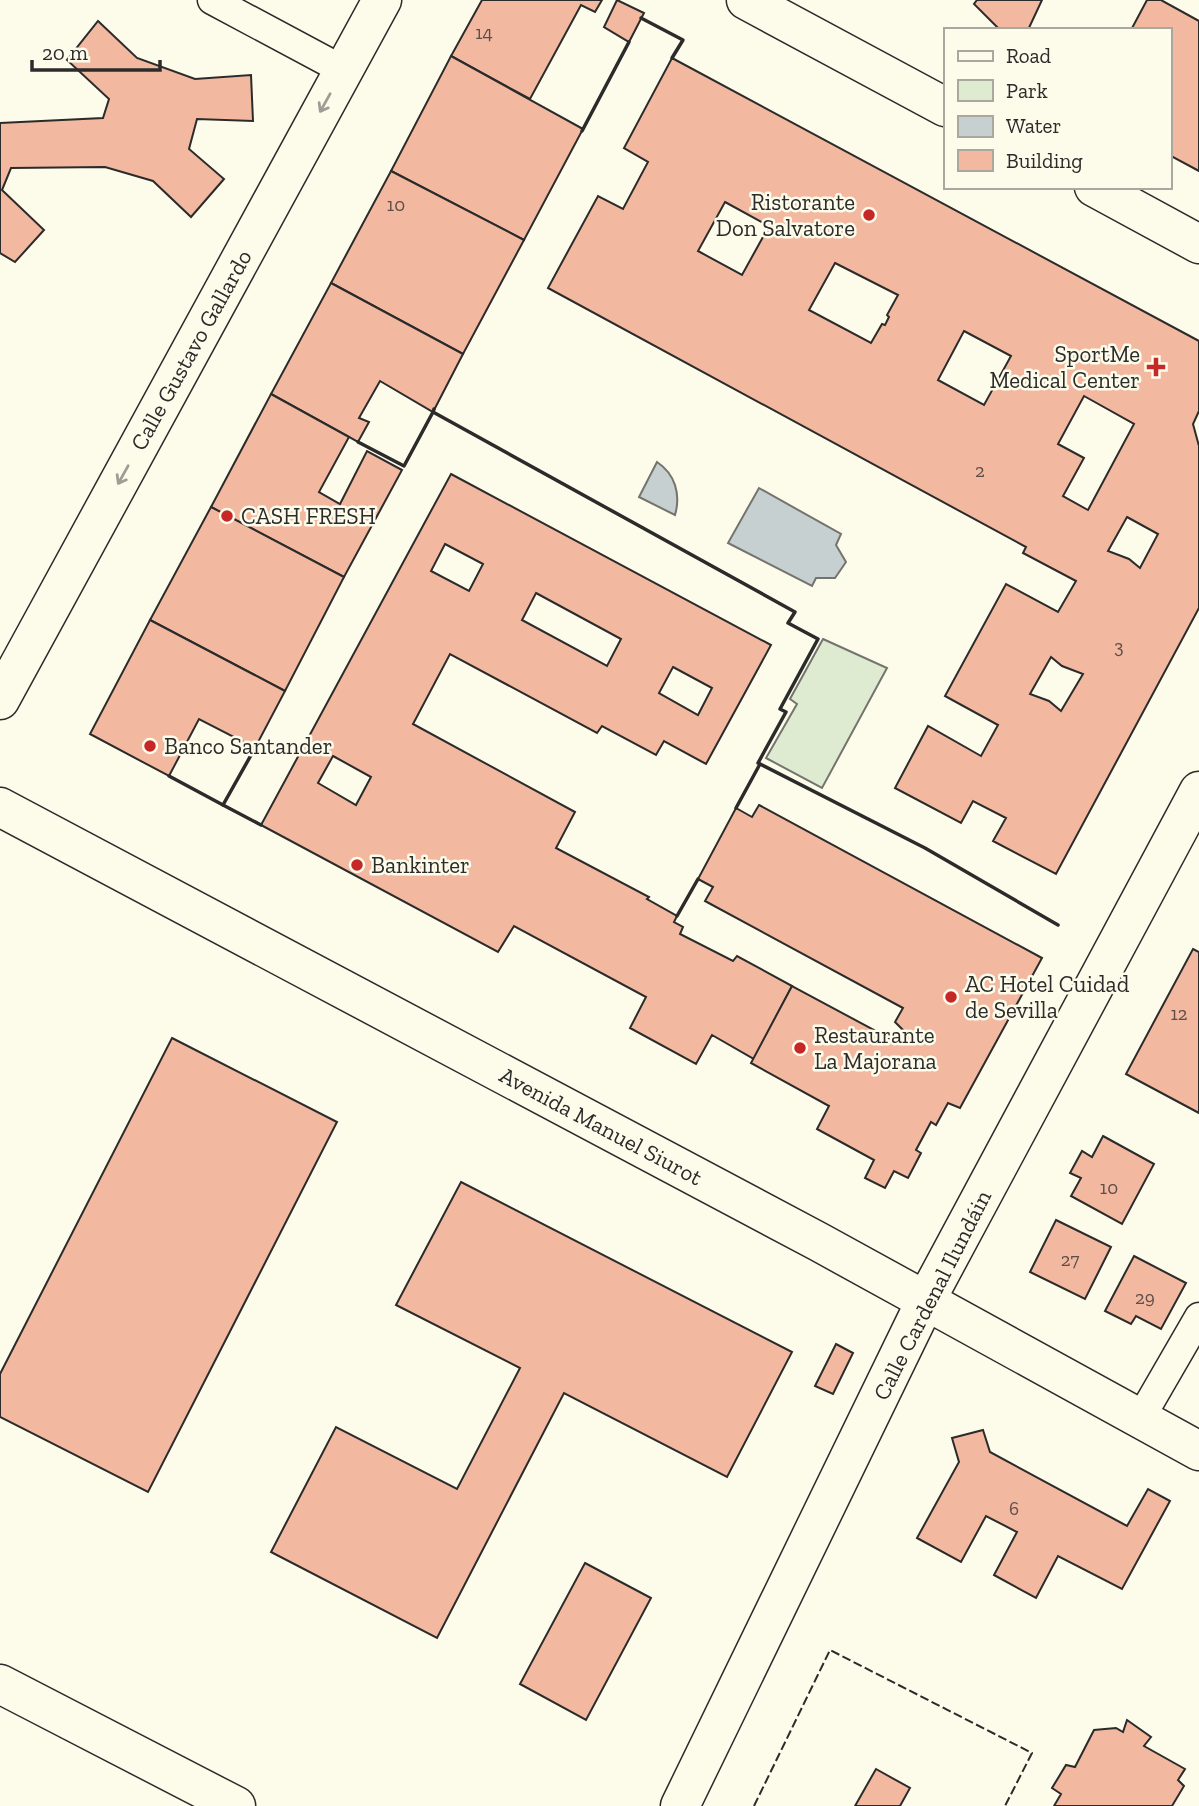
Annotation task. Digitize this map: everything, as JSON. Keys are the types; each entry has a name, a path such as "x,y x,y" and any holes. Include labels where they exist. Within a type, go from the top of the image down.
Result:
{"main road":[{"name":"Calle Gustavo Gallardo","path":"0,701 382,0"},
{"path":"746,0 944,106"},
{"path":"1098,189 1199,244"},
{"name":"Calle Cardenal Ilundáin","path":"680,1806 926,1300 1199,791"},
{"name":"Avenida Manuel Siurot","path":"0,807 926,1300 1002,1345 1199,1451"},
{"path":"0,1684 236,1806"}],"street":[{"path":"212,0 343,70"},
{"path":"1140,1419 1199,1317"}],"green space":[{"path":"823,639 887,668 822,788 766,758 797,704 790,699"}],"water":[{"path":"657,462 668,472 675,485 675,515 639,497"},
{"path":"759,488 841,534 836,545 846,562 835,578 816,578 812,586 728,543"}],"building":[{"path":"482,0 602,0 595,12 581,5 530,99 451,56"},
{"path":"617,0 644,13 629,42 604,27"},
{"path":"977,0 1042,0 1029,28 998,28 974,4"},
{"path":"1147,0 1161,0 1199,21 1199,171 1171,156 1171,28 1132,28"},
{"path":"98,21 137,58 195,79 251,75 253,121 197,119 189,149 224,179 191,217 153,181 105,167 11,168 2,190 44,230 15,262 0,253 0,123 103,118 109,99 67,60"},
{"path":"451,56 583,129 524,240 391,171"},
{"path":"672,58 1199,341 1199,411 1193,424 1199,446 1199,608 1056,874 993,841 1006,818 973,801 961,823 895,788 928,726 981,756 998,725 945,696 1006,584 1058,612 1076,581 1023,553 1026,547 548,288 598,196 623,209 648,162 624,148","holes":["725,202 769,226 742,275 698,251","835,263 898,295 887,315 889,317 885,325 882,324 871,343 809,310","964,331 1011,356 984,405 938,380","1084,396 1134,424 1088,510 1063,496 1084,458 1058,444","1127,517 1158,534 1140,568 1129,559 1108,551","1051,657 1062,666 1083,674 1061,711 1049,701 1030,694"]},
{"path":"391,171 524,240 463,354 331,283"},
{"path":"331,283 463,354 433,412 380,381 359,418 369,422 358,442 271,394"},
{"path":"271,394 349,437 319,492 340,504 367,451 402,470 344,577 211,507"},
{"path":"451,474 771,645 706,764 664,741 656,755 602,726 597,733 450,654 413,724 575,812 556,848 649,897 647,899 677,916 674,922 683,927 680,934 733,961 737,956 792,986 754,1059 712,1035 696,1064 630,1028 646,997 514,926 498,952 261,825","holes":["445,544 483,564 469,591 431,571","536,593 621,639 607,666 522,620","673,667 712,688 698,715 659,693","333,756 371,777 356,805 318,783"]},
{"path":"211,507 344,577 285,691 150,620"},
{"path":"150,620 285,691 255,748 199,719 169,776 90,734"},
{"name":"AC Hotel Cuidad de Sevilla","path":"759,805 1042,958 960,1108 948,1103 936,1125 931,1122 916,1150 921,1153 908,1178 894,1171 885,1188 865,1178 874,1160 817,1129 829,1106 751,1063 792,986 898,1043 905,1032 895,1022 903,1008 705,901 713,887 698,879 736,808 752,817"},
{"path":"1193,949 1199,952 1199,1113 1126,1074"},
{"path":"172,1038 337,1122 148,1492 0,1417 0,1374"},
{"path":"1103,1136 1154,1164 1122,1224 1071,1196 1081,1178 1070,1173 1082,1151 1092,1157"},
{"path":"461,1182 792,1352 727,1477 564,1393 437,1638 271,1552 336,1427 457,1489 520,1368 396,1305"},
{"path":"1056,1220 1111,1247 1085,1299 1030,1272"},
{"path":"1134,1256 1186,1283 1161,1329 1136,1316 1131,1324 1105,1311"},
{"path":"836,1344 853,1353 833,1394 815,1386"},
{"path":"983,1430 990,1452 1127,1526 1148,1489 1170,1501 1122,1589 1058,1556 1036,1598 994,1575 1017,1532 986,1516 961,1562 917,1538 959,1462 952,1438"},
{"path":"585,1563 651,1598 586,1720 520,1684"},
{"path":"1127,1720 1151,1737 1144,1746 1185,1769 1178,1780 1184,1786 1172,1806 1054,1806 1061,1794 1052,1788 1066,1765 1075,1767 1094,1730 1116,1728 1123,1732"},
{"path":"876,1769 910,1788 900,1806 855,1806"}],"fence":[{"path":"754,1806 830,1650 1032,1753 1005,1806"}],"wall":[{"path":"641,18 683,40 672,58"},
{"path":"582,131 629,42"},
{"path":"434,409 433,412 795,612 788,623 818,639 780,709 786,712 758,763 925,848 1058,925"},
{"path":"358,442 404,466 433,412"},
{"path":"255,748 223,805 261,825"},
{"path":"736,808 760,764"},
{"path":"169,776 223,805"},
{"path":"677,916 698,879"}],"place":[{"name":"Ristorante Don Salvatore","path":"869,215"},
{"name":"SportMe Medical Center","path":"1156,367"},
{"name":"CASH FRESH","path":"227,516"},
{"name":"Banco Santander","path":"150,746"},
{"name":"Bankinter","path":"357,865"},
{"name":"AC Hotel Cuidad de Sevilla","path":"951,997"},
{"name":"Restaurante La Majorana","path":"800,1048"}]}
